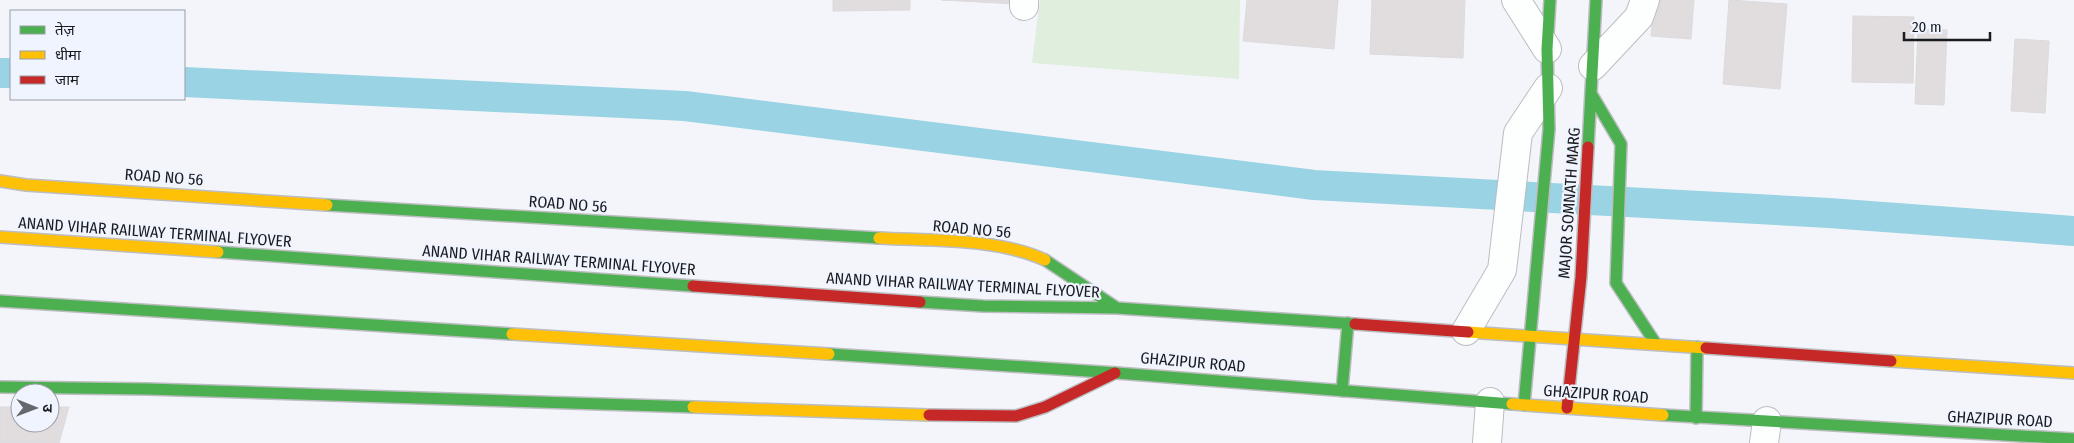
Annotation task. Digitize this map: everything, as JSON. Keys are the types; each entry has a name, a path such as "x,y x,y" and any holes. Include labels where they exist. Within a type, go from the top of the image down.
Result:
{"main road":[{"name":"MAJOR SOMNATH MARG","path":"1524,405 1548,128 1547,49 1550,0"},
{"name":"MAJOR SOMNATH MARG","path":"1567,408 1581,277 1596,0"},
{"path":"1592,94 1621,144 1616,279 1618,287 1656,344"},
{"name":"ROAD NO 56","path":"0,181 26,185 547,219 992,245 1021,250 1044,259 1117,308"},
{"name":"ANAND VIHAR RAILWAY TERMINAL FLYOVER","path":"0,237 983,306 1117,308"},
{"path":"1581,277 1595,289"},
{"path":"0,301 1117,373"},
{"path":"1117,308 2074,373"},
{"path":"1622,313 1656,344"},
{"path":"1342,391 1348,323"},
{"path":"1696,347 1696,418"},
{"path":"0,387 148,389 983,417 1016,416 1045,407 1117,373"},
{"name":"GHAZIPUR ROAD","path":"1117,373 1696,418 1766,432 2074,439"}],"street":[{"path":"1516,0 1547,49"},
{"path":"1593,66 1639,16 1645,0"},
{"path":"1466,331 1497,281 1504,259 1518,133 1548,88"},
{"path":"1487,443 1490,402"}],"green space":[{"path":"1040,0 1240,0 1239,79 1032,63"}],"building":[{"path":"833,0 910,0 910,10 833,11"},
{"path":"941,0 1017,0 1017,4"},
{"path":"1247,0 1338,0 1334,49 1243,41"},
{"path":"1372,0 1465,0 1463,58 1370,54"},
{"path":"1654,0 1694,0 1691,39 1651,36"},
{"path":"1729,0 1787,4 1780,89 1723,84"},
{"path":"1853,16 1914,17 1913,83 1852,82"},
{"path":"1918,29 1947,30 1944,105 1915,104"},
{"path":"2015,39 2049,41 2045,113 2011,111"},
{"path":"0,407 10,407 10,433 60,433 60,407 69,407 59,443 0,443"}],"waterway":[{"path":"0,73 10,73"},
{"path":"185,82 685,106 1314,185 1829,213 2074,231"}],"traffic: fast":[{"path":"1524,405 1549,129 1547,49 1550,0"},
{"path":"1588,147 1596,0"},
{"path":"1592,95 1621,144 1616,283 1656,344"},
{"path":"327,205 879,238"},
{"path":"218,252 693,286"},
{"path":"1045,260 1117,308"},
{"path":"0,301 512,334"},
{"path":"920,302 983,306 1117,308 1355,324"},
{"path":"1342,391 1348,323"},
{"path":"1696,418 1697,347"},
{"path":"829,354 1117,373 1512,404"},
{"path":"0,387 148,389 693,407"},
{"path":"1663,415 2074,439"}],"traffic: slow":[{"path":"0,181 26,185 327,205"},
{"path":"0,237 218,252"},
{"path":"879,238 942,240 986,244 1027,253 1045,260"},
{"path":"1468,332 1706,348"},
{"path":"512,334 829,354"},
{"path":"1891,361 2074,373"},
{"path":"1512,404 1663,415"},
{"path":"693,407 929,415"}],"traffic: jam":[{"path":"1567,408 1581,277 1588,147"},
{"path":"693,286 920,302"},
{"path":"1355,324 1468,332"},
{"path":"1706,348 1891,361"},
{"path":"929,415 1016,416 1045,407 1115,373"}]}
